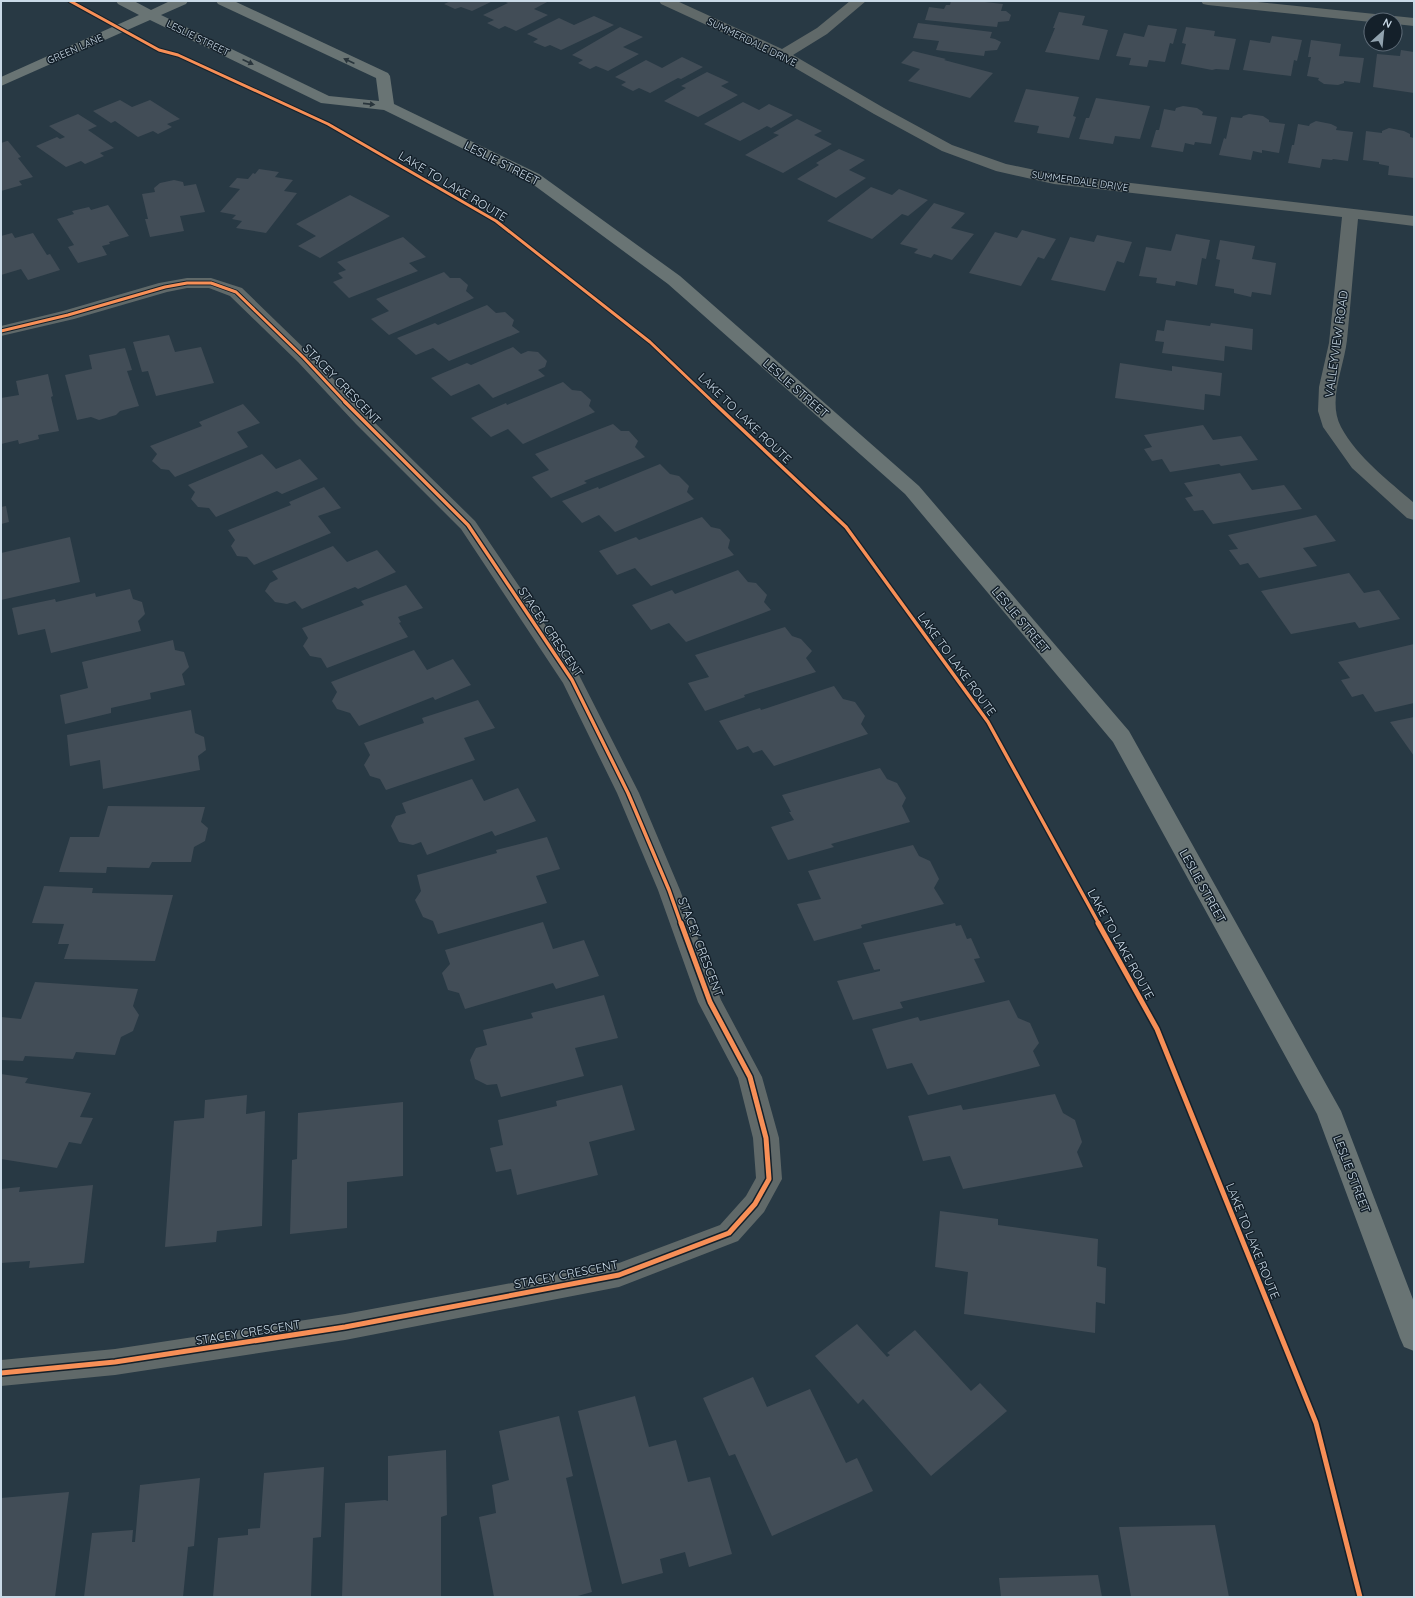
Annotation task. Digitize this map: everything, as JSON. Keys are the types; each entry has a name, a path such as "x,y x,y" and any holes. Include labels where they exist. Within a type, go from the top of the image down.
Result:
{"main road":[{"name":"LESLIE STREET","path":"123,1 326,100 387,106 534,177 674,280 912,490 1120,737 1328,1111 1414,1338"},
{"name":"GREEN LANE","path":"1,82 181,1"},
{"path":"223,1 383,76 387,106"}],"street":[{"name":"SUMMERDALE DRIVE","path":"666,1 782,55 947,148 1002,168 1054,179 1414,221"},
{"path":"782,55 822,31 859,1"},
{"path":"1208,1 1363,17"},
{"path":"1403,21 1414,22"},
{"name":"VALLEYVIEW ROAD","path":"1350,214 1338,343 1328,387 1327,411 1332,427 1359,464 1414,514"},
{"name":"STACEY CRESCENT","path":"1,331 68,315 165,287 187,283 211,283 236,292 304,358 362,420 468,526 572,680 628,793 669,890 710,1002 750,1077 766,1138 770,1179 755,1204 729,1233 619,1275 345,1327 115,1362 1,1373"}],"building":[{"path":"451,1 493,1 472,11 461,7 455,9 444,4"},
{"path":"503,1 549,1 534,9 548,15 516,31 505,26 499,29 487,23 494,20 483,15 508,3"},
{"path":"951,1 976,1 1003,4 1001,11 1006,11 1011,15 1009,21 998,22 997,27 925,20 929,7 944,9 946,5 950,5"},
{"path":"1059,12 1085,16 1082,25 1108,30 1099,60 1045,52 1055,28 1053,28"},
{"path":"594,16 614,25 561,50 550,45 545,47 533,42 538,39 527,34 559,18 574,25"},
{"path":"918,23 992,32 990,38 1001,42 997,50 985,51 984,56 936,50 939,41 913,38"},
{"path":"1148,25 1177,29 1173,44 1170,43 1165,62 1149,60 1147,67 1129,65 1131,58 1116,56 1124,33 1144,37"},
{"path":"620,27 643,37 623,47 639,54 608,71 596,66 590,69 578,63 583,60 572,55"},
{"path":"1186,27 1215,31 1214,36 1236,39 1229,70 1212,70 1181,64 1186,44 1182,43"},
{"path":"1272,36 1302,40 1297,61 1294,60 1291,76 1243,70 1250,40 1270,43"},
{"path":"1311,40 1341,44 1339,56 1364,58 1360,83 1344,81 1344,83 1338,85 1324,84 1318,80 1319,78 1307,76 1311,57 1308,57"},
{"path":"1403,50 1414,52 1414,93 1373,87 1377,54 1400,56 1401,52 1403,52"},
{"path":"913,51 993,73 970,98 908,81 920,69 901,63"},
{"path":"682,57 703,67 650,93 639,88 633,91 621,85 626,82 615,77 646,60 662,68"},
{"path":"707,72 729,82 721,86 738,95 698,117 664,101 686,88 681,86"},
{"path":"1026,89 1079,97 1073,116 1076,117 1069,138 1037,133 1039,126 1014,122"},
{"path":"1096,98 1150,106 1140,139 1115,136 1113,144 1079,139 1086,118 1089,118"},
{"path":"120,100 132,107 150,100 180,119 167,124 172,127 158,134 153,131 138,137 115,121 111,123 93,111"},
{"path":"743,102 759,110 769,104 793,115 771,128 767,126 740,141 704,124"},
{"path":"1183,106 1197,108 1203,112 1202,115 1217,117 1211,144 1195,142 1194,145 1185,143 1183,152 1151,147 1156,130 1159,130 1164,109 1175,111 1176,108"},
{"path":"78,114 97,126 88,130 114,148 100,153 104,156 85,164 81,161 66,167 36,146 57,137 60,139 65,137 49,126"},
{"path":"1249,114 1263,116 1269,120 1269,122 1285,124 1279,153 1262,150 1262,153 1253,151 1251,160 1219,155 1224,138 1226,139 1231,117 1242,118 1243,116"},
{"path":"797,119 822,131 814,135 832,144 783,173 745,155 779,135 773,133"},
{"path":"1316,121 1331,124 1337,127 1336,130 1353,132 1348,161 1322,159 1320,168 1288,163 1292,145 1294,145 1298,124 1309,126"},
{"path":"1389,128 1404,131 1410,134 1410,137 1414,138 1414,178 1388,175 1389,166 1379,164 1379,162 1363,160 1366,131 1382,133 1382,131"},
{"path":"8,141 21,157 18,158 33,177 19,181 22,185 1,191 1,143"},
{"path":"839,149 865,160 849,170 866,178 836,198 797,179 819,165 816,163"},
{"path":"259,169 279,172 275,177 293,180 284,191 297,193 266,233 236,228 242,221 232,219 236,215 220,212 240,189 229,187 237,178 248,179"},
{"path":"174,180 183,182 184,186 196,184 205,212 180,216 184,231 150,237 145,219 148,219 142,194 155,192 154,188 160,183"},
{"path":"871,187 892,195 899,189 928,200 908,216 902,214 872,239 827,221"},
{"path":"350,195 390,216 320,258 298,246 316,236 296,224"},
{"path":"934,203 965,213 951,228 974,234 952,260 934,254 931,258 914,253 918,249 900,244"},
{"path":"108,205 129,236 109,242 110,244 102,246 107,255 78,263 68,247 74,245 57,219 74,214 72,211 89,207 91,210"},
{"path":"1022,230 1056,239 1044,259 1038,257 1021,286 969,273 995,232 1017,238"},
{"path":"12,233 15,238 33,233 47,255 50,254 60,270 28,280 21,269 1,275 1,236"},
{"path":"1176,234 1210,240 1206,259 1202,258 1197,285 1176,281 1175,286 1156,283 1157,278 1139,276 1146,247 1171,251"},
{"path":"1097,235 1132,242 1124,263 1117,261 1105,291 1051,280 1070,237 1094,242"},
{"path":"403,237 426,257 409,263 418,271 349,298 333,282 343,278 338,273 346,270 337,262"},
{"path":"1220,240 1255,246 1252,259 1276,263 1271,295 1252,292 1251,297 1234,293 1234,289 1215,286 1220,260 1216,259"},
{"path":"444,272 450,278 460,278 468,285 466,291 474,298 389,335 371,319 389,311 376,299"},
{"path":"487,305 496,313 505,312 514,320 512,326 520,332 449,361 433,348 416,355 397,338 435,323 438,325"},
{"path":"1166,320 1210,326 1211,323 1253,329 1252,350 1225,346 1224,361 1162,353 1164,342 1155,341 1157,330 1164,331"},
{"path":"169,335 175,352 201,347 214,383 156,396 148,371 142,372 133,342"},
{"path":"513,347 521,354 528,351 538,352 547,361 545,367 538,370 545,376 493,398 479,384 451,396 431,378 467,363 471,365"},
{"path":"125,348 132,370 127,371 139,406 120,411 116,415 99,420 91,417 77,420 65,375 92,369 89,355"},
{"path":"1120,363 1172,371 1172,366 1222,373 1220,396 1205,394 1204,410 1115,398"},
{"path":"48,374 53,396 51,397 59,431 38,435 39,439 19,444 18,440 1,444 1,398 19,395 16,381"},
{"path":"563,382 572,390 581,391 591,400 589,406 595,412 523,444 508,429 491,437 471,418 506,403 507,405"},
{"path":"243,404 260,423 237,432 248,447 175,477 169,470 161,469 152,461 157,454 150,446 202,426 199,422"},
{"path":"613,424 621,431 629,431 638,441 635,447 645,457 584,481 587,483 551,498 532,477 549,470 535,454"},
{"path":"1203,425 1213,440 1241,436 1258,460 1221,466 1219,464 1170,472 1162,459 1152,461 1144,449 1152,447 1144,435"},
{"path":"262,454 276,469 300,459 318,479 282,494 277,491 216,517 209,508 198,507 191,499 195,492 188,485"},
{"path":"660,464 670,474 679,476 689,486 687,492 694,499 615,532 599,515 582,523 562,501 598,487 599,489"},
{"path":"1240,473 1252,490 1284,485 1302,509 1213,524 1203,510 1194,511 1185,498 1193,496 1184,483"},
{"path":"324,487 341,508 318,516 331,533 254,565 247,557 237,556 231,546 235,540 228,530 291,505 289,502"},
{"path":"6,506 9,522 1,524 1,507"},
{"path":"1316,515 1336,541 1303,548 1317,566 1259,578 1248,563 1240,565 1229,550 1238,549 1228,535"},
{"path":"702,517 711,527 720,529 730,540 728,548 734,555 651,586 635,568 617,575 599,551 636,537 639,540"},
{"path":"70,537 80,582 1,600 1,553"},
{"path":"333,546 347,562 377,550 396,572 358,589 355,587 302,609 295,601 287,604 275,602 265,591 270,583 278,579 272,571"},
{"path":"738,570 748,582 756,583 767,595 764,602 771,610 686,642 669,623 651,630 632,605 672,590 675,594"},
{"path":"1349,573 1364,593 1379,590 1400,619 1359,628 1355,622 1291,634 1261,591"},
{"path":"406,585 423,608 398,617 401,622 399,623 408,637 327,668 321,658 310,656 303,646 308,638 302,628 364,605 361,601"},
{"path":"130,589 133,599 142,602 145,614 138,621 141,631 51,653 45,629 18,635 12,608 55,599 56,602 95,593 96,597"},
{"path":"785,627 792,636 801,639 812,651 806,658 816,672 744,695 745,697 705,711 688,683 709,677 695,655"},
{"path":"173,640 175,650 184,652 189,667 182,674 185,685 150,693 151,699 111,708 111,713 65,724 60,695 88,688 82,662"},
{"path":"1414,644 1414,703 1375,712 1363,694 1352,697 1341,680 1350,678 1338,662"},
{"path":"414,650 427,670 453,659 471,685 435,700 433,697 359,726 350,713 337,709 332,701 337,692 331,682"},
{"path":"834,686 843,699 855,702 865,716 861,724 868,734 774,766 762,750 753,753 748,746 737,750 719,721 760,708 761,710"},
{"path":"478,700 495,728 464,738 475,760 386,790 380,779 370,776 364,765 370,755 364,743 424,723 422,718"},
{"path":"191,710 195,733 204,737 206,750 198,756 200,770 103,789 100,760 70,766 67,735"},
{"path":"1414,717 1414,756 1390,722"},
{"path":"880,768 887,779 897,783 906,798 902,806 910,822 831,844 834,847 788,860 771,827 794,820 782,795"},
{"path":"472,779 484,801 518,788 536,821 495,836 492,831 427,855 421,842 413,845 399,842 391,826 396,816 406,813 402,803"},
{"path":"108,806 205,807 201,822 208,828 205,841 194,847 191,862 152,862 149,868 107,867 106,873 59,872 70,837 99,837"},
{"path":"547,837 560,869 536,876 547,903 438,934 433,921 423,917 415,900 421,891 417,875 497,853 496,850"},
{"path":"913,845 919,856 930,861 939,879 934,888 944,904 861,925 862,928 814,941 797,904 821,899 808,871"},
{"path":"44,886 93,888 92,893 173,895 155,961 64,959 69,944 58,944 64,924 32,923"},
{"path":"543,922 553,949 584,940 599,976 556,989 553,983 465,1009 459,993 448,990 442,973 450,964 445,950"},
{"path":"955,923 956,926 961,925 967,939 971,938 980,958 974,959 985,982 900,1002 903,1008 853,1020 837,981 880,971 880,969 874,970 863,943"},
{"path":"35,982 138,989 133,1006 139,1015 133,1031 121,1037 115,1055 76,1052 73,1059 25,1056 23,1061 1,1060 1,1017 21,1019"},
{"path":"604,995 618,1038 575,1048 584,1076 501,1097 497,1084 487,1085 475,1079 470,1060 476,1048 487,1045 483,1030 533,1018 531,1013"},
{"path":"1009,1000 1018,1018 1030,1023 1039,1043 1033,1051 1040,1066 928,1095 912,1063 887,1069 872,1029 918,1017 920,1021"},
{"path":"1,1074 28,1078 25,1083 91,1093 80,1117 93,1118 81,1144 69,1142 57,1168 1,1159"},
{"path":"622,1085 635,1130 589,1142 598,1175 517,1195 511,1169 496,1172 490,1148 503,1145 498,1120 557,1106 556,1101"},
{"path":"1055,1094 1063,1113 1075,1120 1082,1142 1077,1152 1083,1167 963,1189 950,1156 923,1161 908,1116 961,1105 963,1110"},
{"path":"247,1095 246,1114 265,1111 262,1226 217,1231 216,1242 165,1247 174,1121 204,1118 205,1100"},
{"path":"403,1102 403,1176 347,1182 347,1228 290,1234 292,1160 297,1159 298,1113"},
{"path":"93,1185 84,1263 29,1268 30,1261 1,1263 1,1189 20,1187 19,1192"},
{"path":"940,1211 998,1219 998,1225 1098,1239 1097,1266 1106,1268 1105,1304 1096,1302 1095,1333 964,1314 968,1272 935,1267"},
{"path":"857,1324 887,1357 890,1355 887,1353 915,1330 971,1391 980,1383 1007,1411 931,1476 863,1399 858,1404 815,1356"},
{"path":"753,1377 767,1407 810,1389 846,1463 857,1458 873,1491 772,1536 735,1454 729,1456 703,1398"},
{"path":"635,1396 649,1447 676,1440 688,1482 710,1477 732,1554 689,1567 685,1552 660,1559 663,1573 622,1584 578,1411"},
{"path":"559,1416 573,1476 566,1478 592,1592 574,1597 494,1597 479,1517 496,1513 492,1485 509,1480 499,1431"},
{"path":"446,1450 447,1515 441,1517 441,1597 342,1597 345,1503 388,1501 388,1456"},
{"path":"324,1467 321,1537 313,1538 311,1597 213,1597 218,1538 248,1535 248,1529 260,1528 264,1473"},
{"path":"200,1478 194,1546 188,1547 183,1597 84,1597 92,1533 133,1530 132,1542 135,1542 140,1485"},
{"path":"69,1492 55,1597 1,1597 1,1498"},
{"path":"1215,1525 1229,1597 1131,1597 1119,1527"},
{"path":"1098,1575 1102,1597 1001,1597 999,1578"}],"cycle path":[{"name":"LAKE TO LAKE ROUTE","path":"70,1 159,50 178,55 328,124 496,221 650,342 846,527 988,722 1157,1029 1316,1423 1360,1597"},
{"path":"1,331 68,315 165,287 187,283 211,283 236,292 304,358 362,420 468,525 572,680 628,793 669,890 710,1002 750,1077 766,1138 769,1179 755,1204 729,1233 619,1275 345,1327 115,1362 1,1373"}]}
